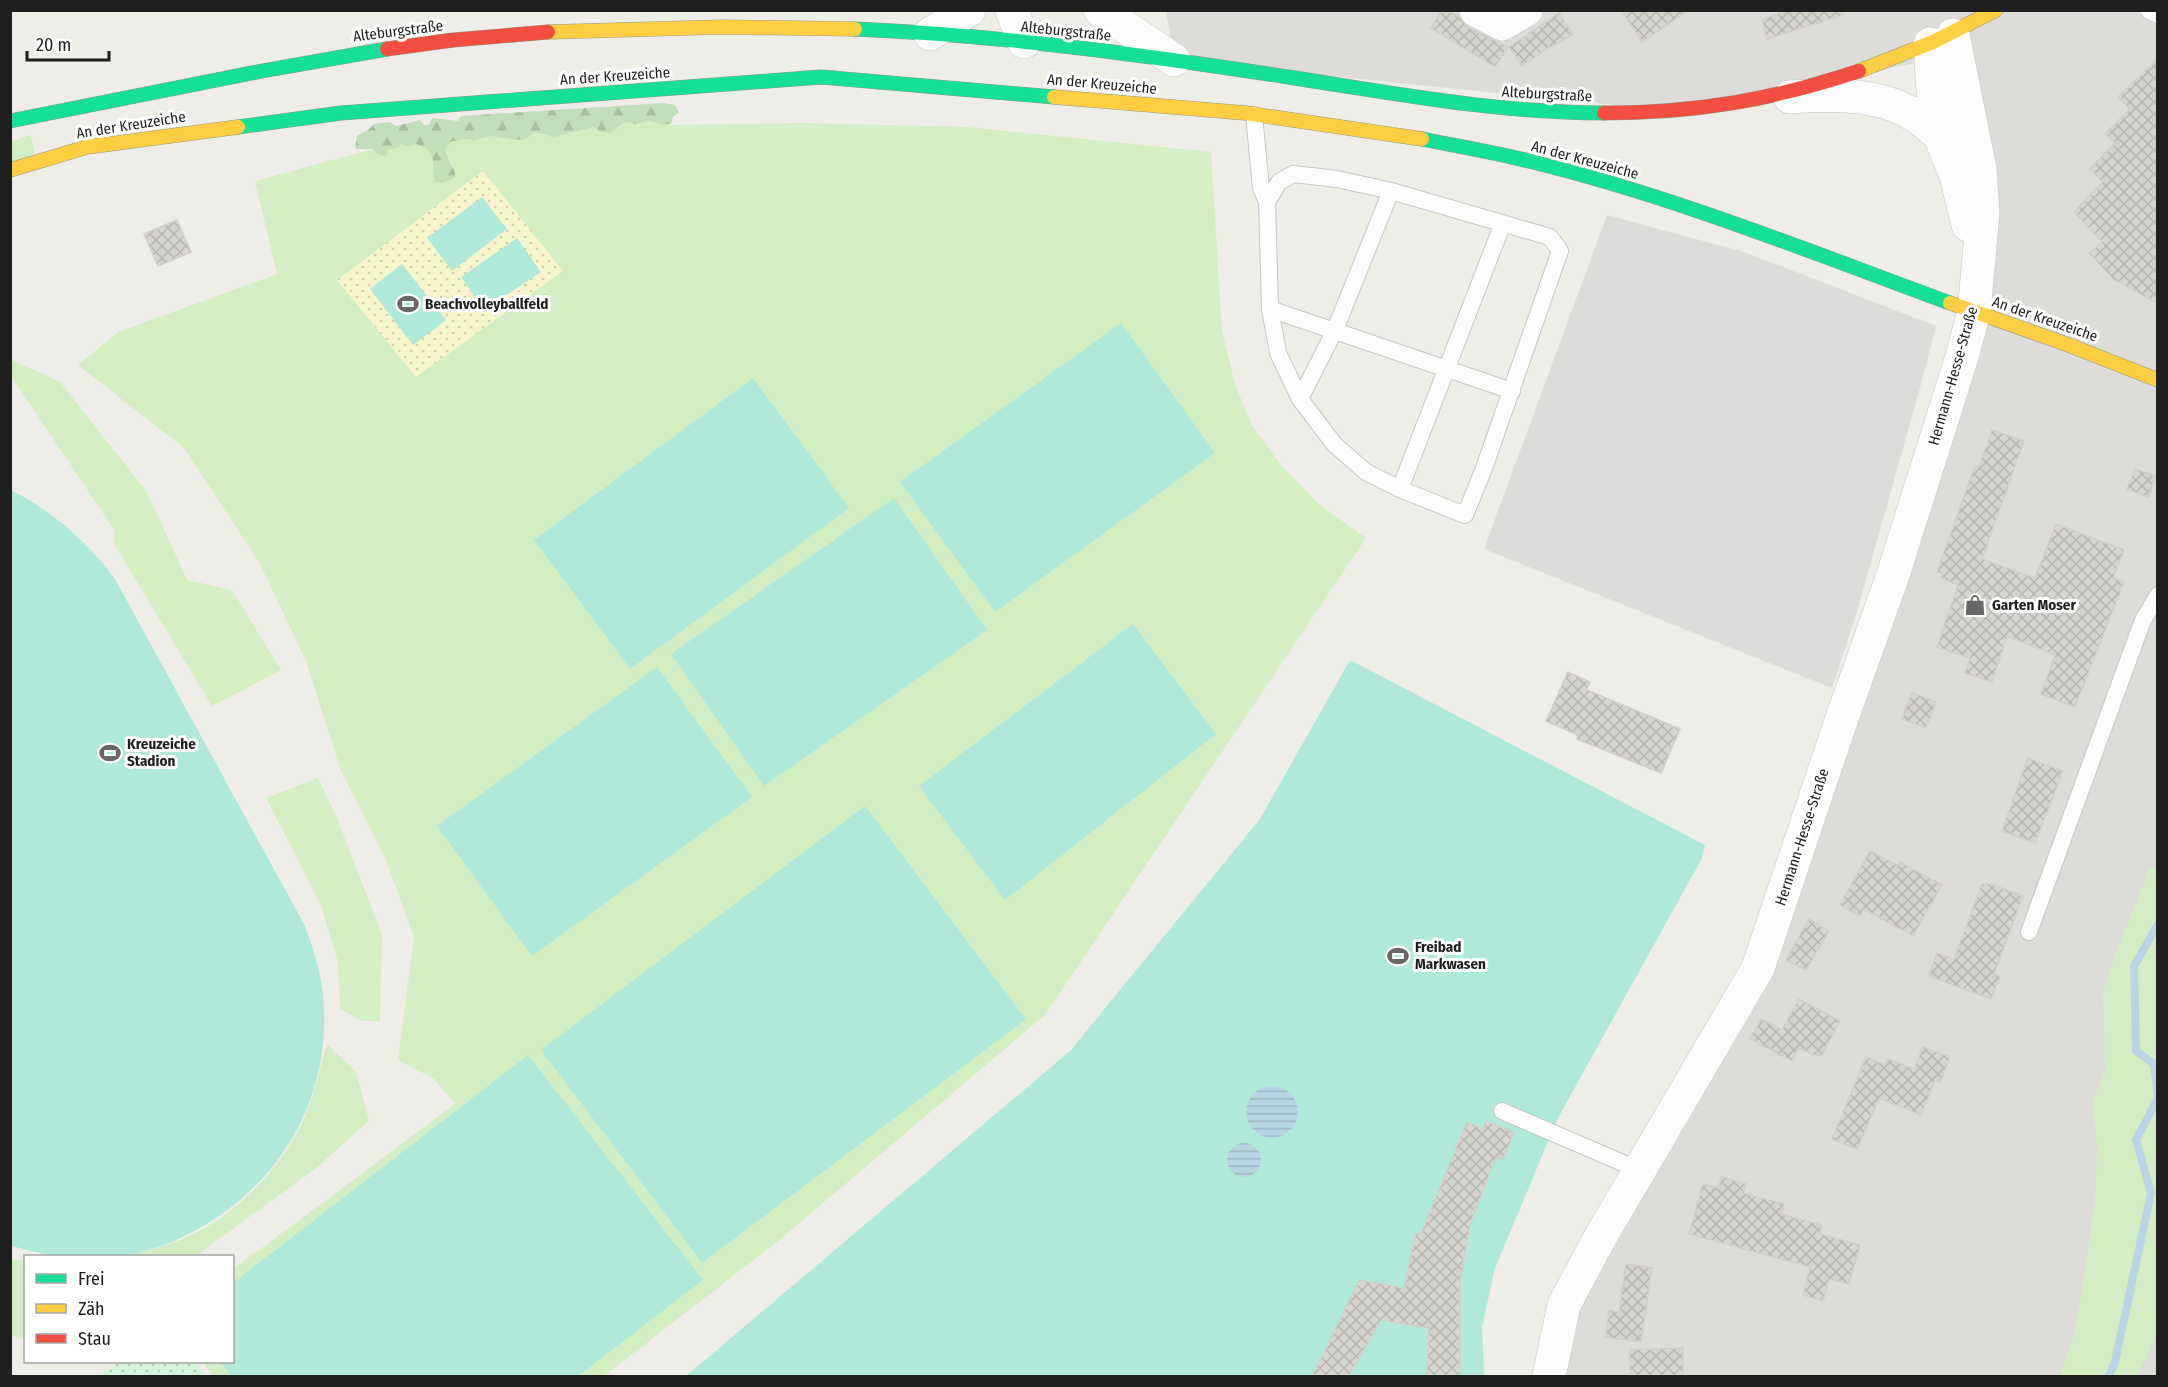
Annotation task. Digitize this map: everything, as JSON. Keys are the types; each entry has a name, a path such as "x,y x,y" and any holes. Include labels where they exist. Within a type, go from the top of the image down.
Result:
{"street":[{"path":"930,34 969,10"},
{"path":"1012,10 1024,42"},
{"path":"1100,10 1173,60"},
{"path":"1476,10 1502,24 1526,10"},
{"name":"Alteburgstraße","path":"10,121 330,57 392,47 514,35 682,26 858,29 1024,42 1173,60 1532,111 1602,113 1674,111 1764,99 1888,61 1942,39 1996,10"},
{"name":"Hermann-Hesse-Straße","path":"1942,39 1934,105 1941,136 1956,176 1978,265"},
{"name":"Hermann-Hesse-Straße","path":"1549,1377 1564,1305 1598,1241 1758,968 1837,732 1893,575 1974,312 1983,213 1980,169 1942,39"},
{"name":"An der Kreuzeiche","path":"10,170 87,147 341,113 821,77 1254,115 1405,136 1587,176 1750,229 1974,312 2007,322 2157,380"},
{"path":"1764,99 1807,95 1873,100 1893,105 1914,115 1941,136"}],"lane":[{"path":"2148,10 2157,15"},
{"path":"1254,115 1261,188 1267,202 1270,309 1278,352 1300,399 1334,444 1366,472 1400,489 1465,515 1512,391 1560,250 1550,237 1391,191 1337,179 1293,174 1279,182 1267,202"},
{"path":"1300,399 1335,330 1391,191"},
{"path":"1400,489 1503,223"},
{"path":"1270,309 1512,391"},
{"path":"2029,932 2143,620 2157,595"},
{"path":"1502,1111 1639,1170"}],"shaded area":[{"path":"1166,11 2157,11 2157,1376 1549,1376 1564,1305 1758,968 1974,312 1957,55 1674,111 1174,60"},
{"path":"1607,215 1744,252 1936,326 1858,608 1832,688 1484,549"}],"green space":[{"path":"664,103 675,105 679,112 673,117 671,124 663,125 651,121 636,124 626,122 609,133 600,132 593,126 554,137 535,132 526,139 489,136 475,141 467,139 450,142 445,150 455,178 442,183 435,182 431,154 416,144 410,147 401,144 398,148 388,149 387,156 378,155 373,149 355,149 357,136 374,124 390,122 396,126 420,120 424,125 429,125 432,118 458,121 461,116"},
{"path":"651,121 663,125 806,123 967,127 1211,152 1222,331 1235,384 1252,426 1281,465 1320,505 1366,538 1045,1015 777,1242 604,1376 213,1376 203,1363 234,1363 234,1268 455,1104 434,1079 398,1060 414,937 386,860 341,771 306,661 259,562 184,448 78,365 118,332 277,274 255,181 373,149 387,155 388,149 398,148 400,144 416,144 429,149 432,153 433,170 441,183 455,178 452,163 445,150 450,142 467,139 475,141 489,136 526,139 535,132 570,134 593,126 600,132 626,122 636,124"},
{"path":"31,135 35,157 11,165 10,142"},
{"name":"Beachvolleyballfeld","path":"482,197 507,229 452,271 427,238"},
{"name":"Beachvolleyballfeld","path":"517,238 541,272 484,310 461,277"},
{"name":"Beachvolleyballfeld","path":"402,264 446,320 413,345 370,289"},
{"path":"1121,323 1215,453 995,612 900,482"},
{"path":"10,359 60,382 147,492 187,580 232,590 281,670 212,706 114,544 115,531 11,376"},
{"path":"753,378 849,508 630,669 534,540"},
{"name":"Kreuzeiche Stadion","path":"11,490 68,528 93,552 115,579 305,926 322,987 324,1023 321,1057 313,1091 301,1122 284,1152 262,1179 237,1202 208,1223 163,1245 127,1255 50,1255 11,1246"},
{"path":"894,498 987,630 764,786 671,654"},
{"path":"1133,624 1216,734 1005,900 919,786"},
{"name":"Freibad Markwasen","path":"1350,660 1705,845 1701,860 1558,1118 1495,1268 1482,1327 1484,1376 686,1376 1070,1051 1260,819"},
{"path":"657,667 752,797 532,956 437,826"},
{"path":"318,778 337,818 382,935 380,1021 362,1021 340,1009 338,962 321,905 266,798"},
{"path":"865,806 1026,1019 702,1263 541,1050"},
{"path":"2157,866 2157,1334 2137,1376 2060,1376 2076,1328 2095,1202 2097,1149 2093,1102 2105,1070 2103,993 2117,950 2149,870"},
{"path":"327,1044 356,1072 369,1121 316,1168 197,1255 124,1255 153,1249 185,1238 222,1217 239,1204 270,1173 283,1156 304,1119"},
{"path":"528,1055 703,1280 578,1376 232,1376 221,1363 234,1363 234,1282"},
{"path":"10,1259 24,1261 24,1340 11,1335"},
{"path":"118,1363 196,1363 206,1376 99,1376"}],"sand":[{"path":"483,171 563,271 416,377 337,280"}],"water":[{"path":"1267,1086 1277,1086 1291,1093 1298,1112 1291,1131 1277,1138 1267,1138 1257,1134 1250,1127 1246,1117 1246,1107 1250,1097 1257,1090"},
{"path":"1244,1143 1256,1148 1261,1160 1256,1172 1244,1177 1232,1172 1227,1160 1232,1148"}],"building":[{"path":"1442,10 1448,10 1459,17 1467,27 1508,47 1495,67 1431,28"},
{"path":"1621,10 1689,10 1642,42"},
{"path":"1788,10 1842,10 1843,15 1767,39 1762,20"},
{"path":"1559,13 1573,34 1522,66 1509,47"},
{"path":"2157,59 2157,303 2114,280 2089,253 2102,242 2074,212 2103,182 2090,169 2115,143 2105,134 2130,109 2118,97"},
{"path":"177,220 191,252 158,266 144,234"},
{"path":"1992,430 2024,441 1982,559 2035,578 2056,524 2124,550 2113,578 2124,582 2075,707 2041,694 2055,655 2007,636 1992,682 1965,673 1970,658 1937,647 1958,585 1941,578 1943,574 1937,572 1975,466 1979,467"},
{"path":"2135,469 2156,476 2148,497 2127,489"},
{"path":"1568,672 1590,682 1587,690 1680,729 1661,773 1577,739 1578,735 1546,721"},
{"path":"1912,693 1936,702 1926,728 1902,719"},
{"path":"2028,758 2063,771 2035,843 2002,831"},
{"path":"1870,851 1898,866 1900,862 1942,885 1913,936 1864,909 1860,916 1840,905"},
{"path":"1982,884 1991,884 2023,896 1994,974 2000,976 1991,999 1929,976 1937,953 1954,959"},
{"path":"1809,919 1829,931 1806,970 1786,960"},
{"path":"1799,999 1840,1021 1822,1055 1813,1055 1799,1048 1792,1061 1750,1039 1761,1019 1782,1030"},
{"path":"1923,1047 1950,1057 1940,1082 1935,1080 1921,1115 1879,1098 1857,1149 1832,1139 1866,1057 1885,1065 1888,1059 1914,1069"},
{"path":"1486,1121 1514,1133 1503,1159 1496,1157 1470,1224 1460,1282 1460,1377 1427,1377 1429,1328 1381,1320 1348,1377 1312,1377 1359,1280 1404,1288 1416,1233 1421,1234 1467,1122 1483,1129"},
{"path":"1722,1177 1746,1184 1743,1193 1784,1204 1781,1214 1822,1225 1820,1234 1860,1245 1849,1284 1829,1279 1823,1301 1803,1295 1810,1267 1689,1234 1703,1184 1718,1188"},
{"path":"1626,1264 1652,1268 1641,1342 1606,1337 1609,1310 1619,1312"},
{"path":"1683,1348 1683,1377 1630,1377 1630,1350"}],"waterway":[{"path":"2158,924 2134,966 2136,1051 2154,1064 2158,1097"},
{"path":"2109,1376 2115,1362 2151,1193 2136,1140 2158,1098"}],"traffic: fast":[{"path":"855,29 964,36 1072,47 1485,106 1604,113"},
{"path":"10,121 262,71 387,49"},
{"path":"238,127 341,113 821,77 1054,97"},
{"path":"1422,139 1529,161 1636,191 1741,226 1950,303"}],"traffic: slow":[{"path":"1859,71 1933,42 1996,10"},
{"path":"548,32 722,27 855,29"},
{"path":"1054,97 1245,113 1422,139"},
{"path":"10,170 87,147 238,127"},
{"path":"1950,303 2066,344 2158,380"}],"traffic: jam":[{"path":"387,49 453,40 548,32"},
{"path":"1604,113 1670,111 1733,103 1795,90 1859,71"}],"place":[{"name":"Beachvolleyballfeld","path":"408,304"},
{"name":"Garten Moser","path":"1975,605"},
{"name":"Kreuzeiche Stadion","path":"110,753"},
{"name":"Freibad Markwasen","path":"1398,956"}]}
